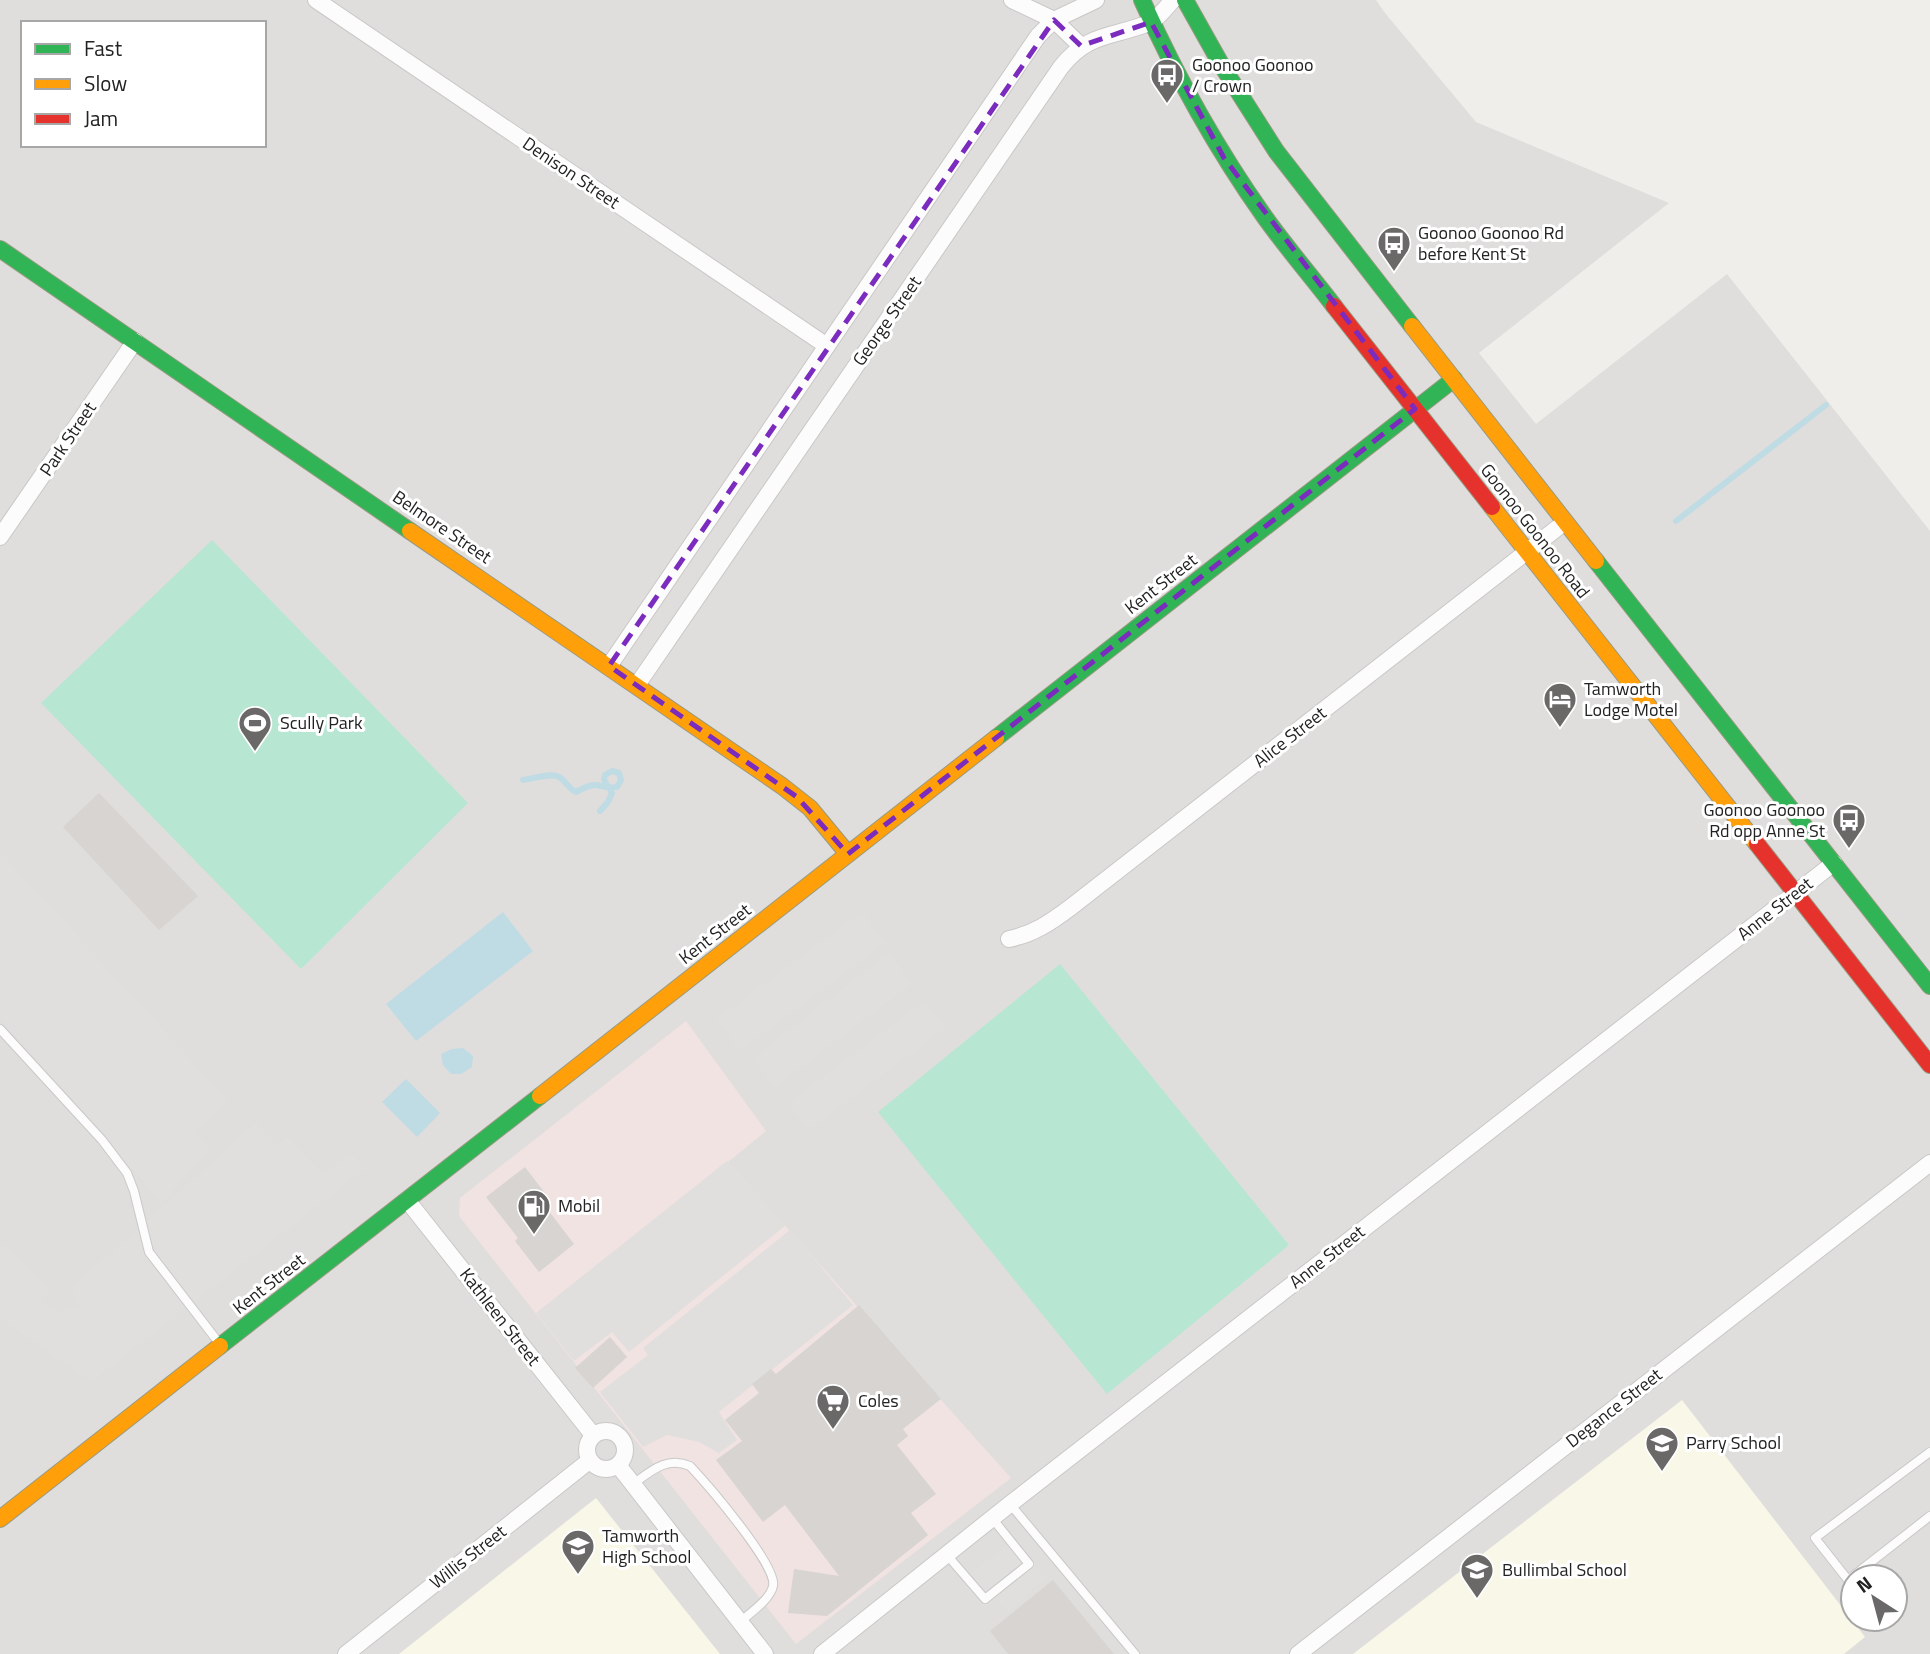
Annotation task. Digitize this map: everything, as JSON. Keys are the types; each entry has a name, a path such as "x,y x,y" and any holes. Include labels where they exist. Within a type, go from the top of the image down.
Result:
{"street":[{"name":"Denison Street","path":"316,0 827,346"},
{"path":"1012,0 1054,20 1081,46"},
{"path":"1044,0 1054,20"},
{"name":"George Street","path":"609,666 1038,36 1054,20 1096,0"},
{"name":"Goonoo Goonoo Road","path":"1142,0 1185,89 1224,158 1266,219 1930,1065"},
{"name":"George Street","path":"637,685 1061,67 1081,46 1127,28 1151,22 1173,0"},
{"name":"Goonoo Goonoo Road","path":"1185,0 1210,50 1242,103 1284,162 1930,986"},
{"name":"Belmore Street","path":"0,248 797,797 810,808 848,854"},
{"name":"Park Street","path":"0,537 135,341"},
{"name":"Kent Street","path":"0,1519 1454,379"},
{"name":"Alice Street","path":"1009,939 1026,936 1045,927 1565,522"},
{"name":"Anne Street","path":"822,1654 992,1518 1834,863"},
{"name":"Degance Street","path":"1298,1654 1930,1163"},
{"name":"Kathleen Street","path":"407,1200 593,1435"},
{"path":"603,1430 619,1436 625,1446 625,1454 618,1465 600,1468 589,1461 587,1444 593,1435 603,1430"},
{"name":"Willis Street","path":"346,1654 589,1461"},
{"path":"618,1465 765,1654"}],"lane":[{"path":"0,1029 102,1140 127,1173 149,1252 221,1346"},
{"path":"1930,1452 1815,1538 1848,1580 1930,1516"},
{"path":"633,1484 668,1462 681,1462 690,1466 761,1554 773,1575 773,1586 767,1596 740,1622"},
{"path":"1010,1504 1135,1654"},
{"path":"947,1555 985,1598 1029,1564 992,1518"}],"highlighted area":[{"path":"1054,20 1081,46 1151,22 1224,158 1415,409 848,854 797,797 609,666"}],"shaded area":[{"path":"0,0 1376,0 1476,122 1669,203 1479,353 1536,424 1727,274 1930,531 1930,1654 0,1654"},
{"path":"0,851 228,1100 194,1133 210,1149 162,1203 0,1019"},
{"path":"862,912 885,943 740,1051 717,1019"},
{"path":"889,953 912,983 775,1087 753,1058"},
{"path":"925,1000 946,1028 809,1130 788,1103"},
{"path":"686,1021 766,1131 728,1162 1011,1478 796,1644 459,1216 460,1198"},
{"path":"256,1123 277,1145 287,1137 323,1174 350,1153 365,1169 91,1382 0,1318 0,1249 5,1244 49,1291 39,1302 60,1312 80,1306 72,1288"},
{"path":"727,1161 786,1225 629,1352 612,1332 574,1361 536,1313"},
{"path":"790,1230 853,1305 719,1412 737,1440 719,1453 699,1442 667,1435 643,1447 600,1392 648,1355 643,1348"},
{"name":"Parry School","path":"1682,1400 1839,1603 1839,1633 1862,1633 1865,1637 1844,1654 1353,1654"},
{"name":"Tamworth High School","path":"596,1498 720,1654 399,1654"},
{"path":"1014,1539 1045,1578 1007,1612 997,1599 983,1608 961,1582"}],"green space":[{"name":"Scully Park","path":"212,540 468,803 301,969 41,703"},
{"path":"1060,964 1289,1245 1107,1394 878,1112"}],"water":[{"path":"503,912 533,951 416,1041 386,1004"},
{"path":"463,1048 473,1056 472,1067 461,1074 451,1074 443,1065 441,1054"},
{"path":"406,1079 440,1113 417,1137 382,1102"}],"building":[{"path":"99,793 198,896 159,930 63,827"},
{"path":"525,1167 548,1197 542,1202 574,1244 539,1272 515,1241 518,1238 486,1197"},
{"path":"859,1305 941,1399 903,1429 908,1436 897,1445 936,1494 911,1513 928,1535 827,1616 788,1613 794,1569 839,1576 785,1505 763,1522 716,1460 742,1441 725,1420 759,1393 752,1384 771,1369 776,1374"},
{"path":"610,1337 627,1357 593,1388 575,1368"},
{"path":"1053,1580 1114,1654 1008,1654 990,1631"}],"waterway":[{"path":"1676,521 1826,405"},
{"path":"523,780 546,775 556,776 576,792 595,785 605,787 610,788 617,787 621,780 619,773 612,771 605,775 604,780 612,793 600,811"}],"traffic: fast":[{"path":"1142,0 1183,84 1229,164 1272,228 1334,306"},
{"path":"1185,0 1222,66 1276,151 1412,326"},
{"path":"0,249 410,531"},
{"path":"996,738 1454,379"},
{"path":"1596,561 1930,986"},
{"path":"220,1346 540,1096"}],"traffic: slow":[{"path":"1412,326 1596,561"},
{"path":"1492,507 1757,844"},
{"path":"410,531 782,786 810,808 848,854"},
{"path":"540,1096 996,738"},
{"path":"0,1519 220,1346"}],"traffic: jam":[{"path":"1334,306 1492,507"},
{"path":"1757,844 1930,1065"}],"place":[{"name":"Goonoo Goonoo / Crown","path":"1167,105"},
{"name":"Goonoo Goonoo Rd before Kent St","path":"1394,273"},
{"name":"Tamworth Lodge Motel","path":"1560,729"},
{"name":"Scully Park","path":"255,753"},
{"name":"Goonoo Goonoo Rd opp Anne St","path":"1849,850"},
{"name":"Mobil","path":"534,1236"},
{"name":"Coles","path":"833,1431"},
{"name":"Parry School","path":"1662,1473"},
{"name":"Tamworth High School","path":"578,1576"},
{"name":"Bullimbal School","path":"1477,1600"}]}
